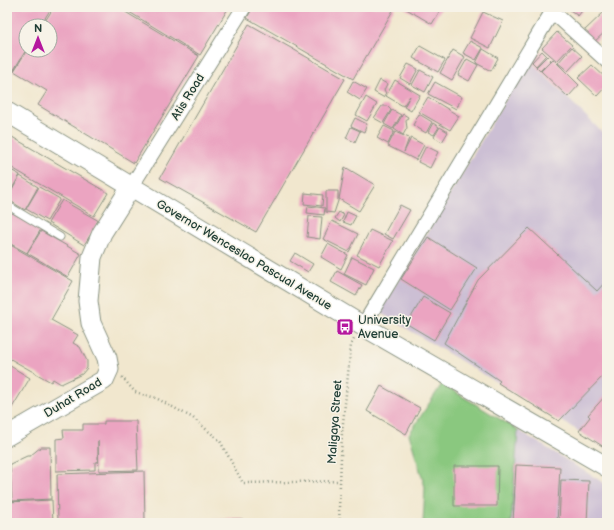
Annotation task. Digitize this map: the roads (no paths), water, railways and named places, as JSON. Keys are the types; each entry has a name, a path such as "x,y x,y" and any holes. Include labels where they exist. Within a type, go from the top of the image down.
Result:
{"main road":[{"name":"Governor Wenceslao Pascual Avenue","path":"7,112 325,304 607,467"},
{"name":"Duhat Road","path":"7,436 104,380 109,369 107,358 91,323 88,301 92,258 102,233 131,187"}],"street":[{"name":"Atis Road","path":"131,187 244,7"},
{"path":"363,326 554,9 607,61"}],"lane":[{"path":"7,205 60,237"}],"place":[{"name":"University Avenue","path":"345,327"}]}
